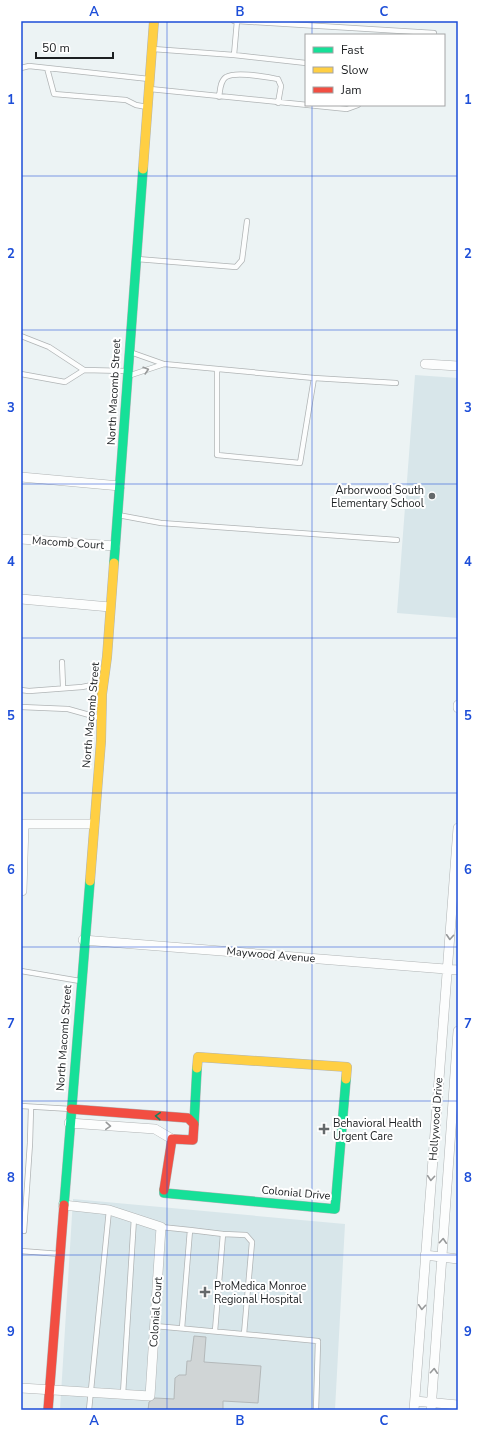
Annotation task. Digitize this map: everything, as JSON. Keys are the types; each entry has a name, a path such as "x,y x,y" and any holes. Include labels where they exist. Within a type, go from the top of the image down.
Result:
{"street":[{"name":"North Macomb Street","path":"48,1410 80,981 118,515 154,21"},
{"path":"425,364 458,366"},
{"path":"21,477 120,486"},
{"name":"Macomb Court","path":"21,539 115,546"},
{"path":"21,599 110,607"},
{"path":"22,891 22,824 94,824"},
{"name":"Hollywood Drive","path":"414,1406 458,828"},
{"name":"Maywood Avenue","path":"84,940 458,970"},
{"name":"Hollywood Drive","path":"431,1407 454,1114 458,1031"},
{"name":"Colonial Drive","path":"70,1123 156,1129 172,1139 193,1140 198,1057 347,1066 335,1209 164,1193 172,1139"},
{"path":"71,1109 188,1118 194,1124"},
{"path":"437,1112 454,1114"},
{"path":"63,1205 108,1210 161,1227"},
{"name":"Colonial Court","path":"21,1388 150,1396 161,1227"},
{"path":"425,1255 458,1259"},
{"path":"414,1406 431,1407 458,1405"}],"lane":[{"path":"234,55 236,21 434,34"},
{"path":"152,48 305,63"},
{"path":"21,68 29,66 149,79"},
{"path":"47,68 54,94 126,100 136,106 147,107"},
{"path":"219,97 221,83 226,76 238,74 278,79 281,86 278,103"},
{"path":"148,89 305,105"},
{"path":"312,106 347,109 355,106"},
{"path":"136,259 236,267 242,260 247,221"},
{"path":"21,336 49,347 84,370 128,373 164,364"},
{"path":"129,351 164,364 314,378 396,383"},
{"path":"21,374 65,382 84,370"},
{"path":"217,370 217,455 300,463 314,378"},
{"path":"118,515 161,523 397,540"},
{"path":"62,662 63,687"},
{"path":"21,690 29,691 63,687 82,687 104,682"},
{"path":"21,707 68,709 101,719"},
{"path":"21,970 80,981"},
{"path":"21,1106 71,1109"},
{"path":"24,1231 31,1107"},
{"path":"89,1410 108,1210"},
{"path":"123,1394 134,1218"},
{"path":"161,1227 246,1235 252,1242 244,1334"},
{"path":"182,1328 190,1230"},
{"path":"215,1331 223,1234"},
{"path":"21,1251 60,1254"},
{"path":"155,1326 318,1341 316,1410"}],"shaded area":[{"name":"Arborwood South Elementary School","path":"415,375 458,378 458,618 397,613"},
{"name":"ProMedica Monroe Regional Hospital","path":"73,1199 345,1224 335,1410 60,1410"}],"building":[{"path":"194,1336 206,1337 204,1362 261,1366 258,1403 223,1401 223,1410 148,1410 149,1402 155,1398 174,1399 175,1378 179,1375 186,1375 187,1361 191,1361"}],"traffic: fast":[{"path":"114,563 143,169"},
{"path":"64,1205 90,881"},
{"path":"194,1124 197,1068"},
{"path":"164,1190 164,1193 335,1209 346,1079"}],"traffic: slow":[{"path":"143,169 154,21"},
{"path":"90,881 101,741 102,694 107,657 114,563"},
{"path":"197,1068 198,1057 347,1067 346,1079"}],"traffic: jam":[{"path":"71,1109 188,1118 194,1124 193,1140 172,1139 164,1190"},
{"path":"48,1410 64,1205"}],"place":[{"name":"Arborwood South Elementary School","path":"432,496"},
{"name":"Behavioral Health Urgent Care","path":"324,1129"},
{"name":"ProMedica Monroe Regional Hospital","path":"205,1292"}]}
